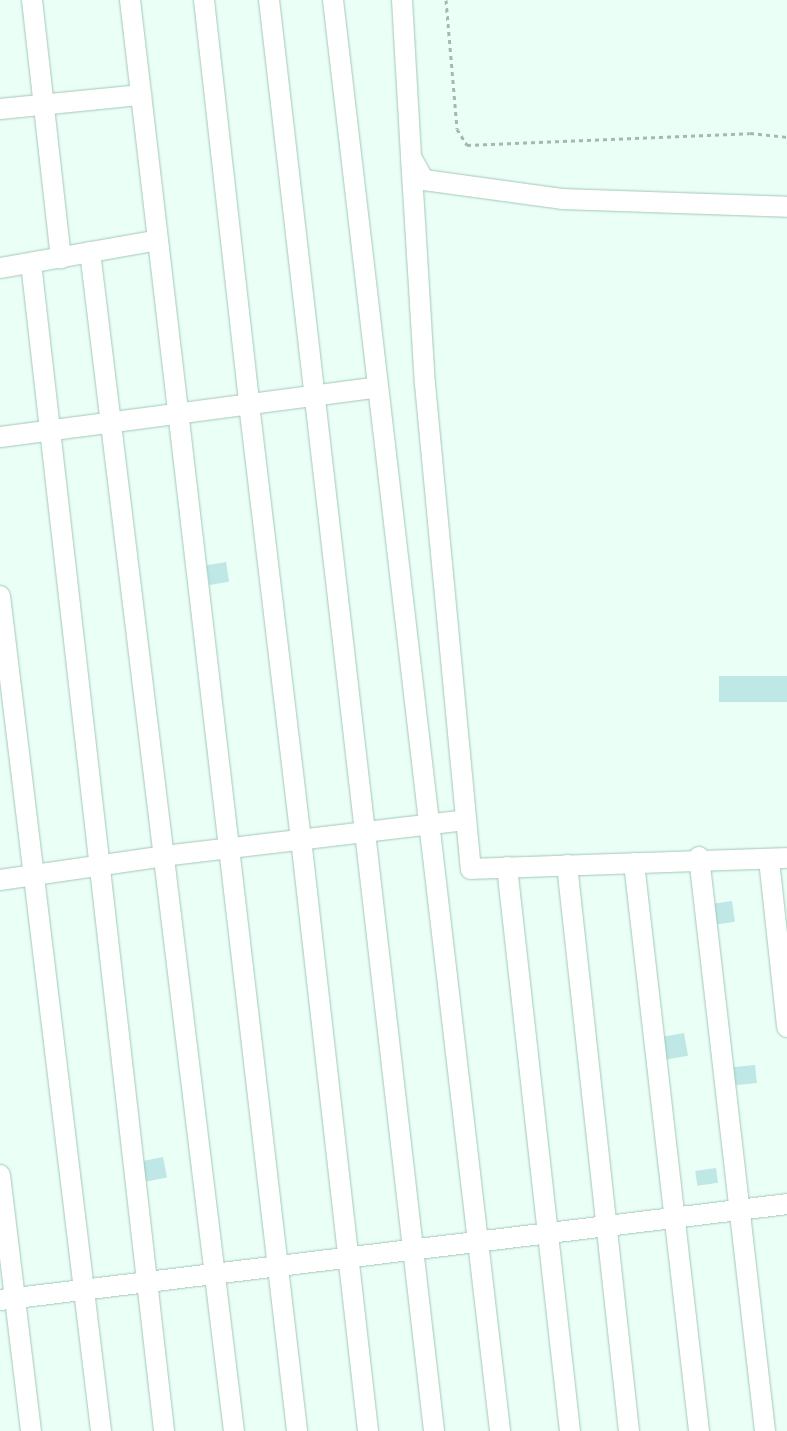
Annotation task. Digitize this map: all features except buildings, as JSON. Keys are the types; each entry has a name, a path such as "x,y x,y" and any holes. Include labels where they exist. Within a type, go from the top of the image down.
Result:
{"street":[{"path":"32,0 61,258"},
{"path":"130,0 298,1431"},
{"path":"204,0 368,1431"},
{"path":"269,0 434,1431"},
{"path":"332,0 500,1431"},
{"path":"402,0 425,384 471,869 699,859 778,859 787,1028"},
{"path":"0,110 141,95"},
{"path":"411,157 424,180 562,198 787,208"},
{"path":"0,268 158,240"},
{"path":"90,252 234,1431"},
{"path":"31,263 164,1431"},
{"path":"0,437 378,387"},
{"path":"0,596 101,1431"},
{"path":"0,880 164,856 466,820"},
{"path":"699,859 765,1431"},
{"path":"634,863 698,1431"},
{"path":"567,865 629,1431"},
{"path":"507,867 570,1431"},
{"path":"0,1175 8,1299 31,1431"},
{"path":"8,1299 787,1204"}],"path":[{"path":"446,0 457,129 468,145 750,134 787,137"}]}
